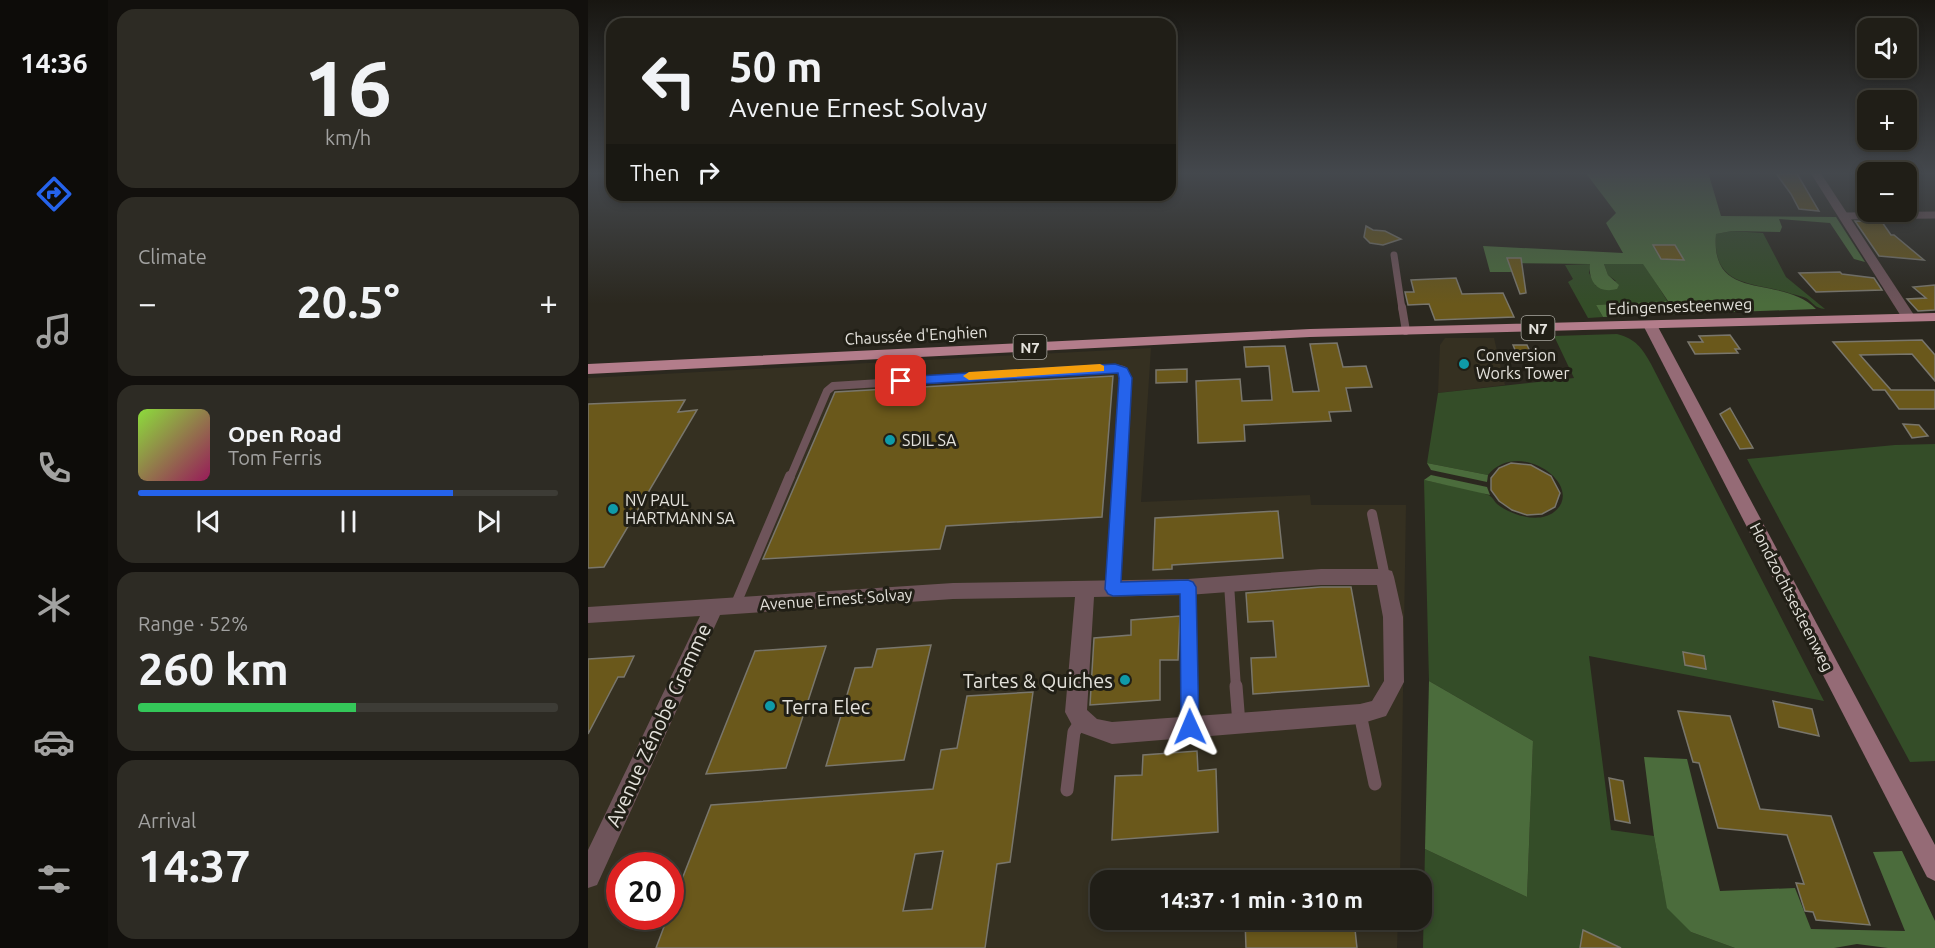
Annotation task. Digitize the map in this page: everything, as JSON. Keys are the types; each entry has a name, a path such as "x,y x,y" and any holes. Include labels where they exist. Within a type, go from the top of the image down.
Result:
{"main road":[{"name":"Edingensesteenweg","path":"1427,330 1935,317"},
{"name":"Hondzochtsesteenweg","path":"1650,325 1935,869"},
{"name":"Chaussée d'Enghien","path":"588,369 1310,333 1427,330"}],"street":[{"path":"1843,216 1909,318"},
{"name":"Avenue Ernest Solvay","path":"588,615 953,591 1188,587 1321,577 1385,577"},
{"path":"1085,590 1076,712 1082,722 1090,728 1112,733 1360,714 1379,709 1394,682 1394,617 1385,577"},
{"name":"Avenue Zénobe Gramme","path":"588,876 724,607"}],"lane":[{"path":"1395,255 1406,331"},
{"path":"724,607 827,391 833,386 1115,368 1123,370 1125,378 1113,589"},
{"path":"1372,514 1385,577"},
{"path":"1229,584 1239,724"},
{"path":"1188,587 1190,727"},
{"path":"1360,714 1375,784"},
{"path":"1067,790 1074,732 1082,722"}],"shaded area":[{"path":"1445,338 1494,338 1505,385 1438,393 1440,345"},
{"path":"1151,348 1141,502 1310,495 1311,505 1406,505 1400,870 1090,870 1090,930 1398,930 1397,948 588,948 588,378"}],"green space":[{"path":"1613,216 1836,217 1865,262 1854,259 1830,223 1779,219 1782,227 1780,232 1732,231 1716,234 1717,256 1724,271 1736,279 1801,298 1816,309 1603,317 1596,305 1668,301 1643,264 1604,264 1608,275 1619,285 1617,289 1610,290 1604,290 1596,285 1591,276 1590,264 1509,263 1512,272 1490,272 1483,246 1623,253 1606,223"},
{"path":"1732,231 1763,233 1786,277 1825,309 1816,306 1804,297 1750,284 1728,274 1721,265 1717,252 1716,234"},
{"path":"1591,264 1589,273 1596,286 1616,281 1608,275 1604,264 1644,264 1668,302 1596,305 1603,317 1588,318 1568,282 1573,279 1565,265"},
{"path":"1617,334 1638,345 1645,353 1824,701 1589,656 1611,830 1654,836 1663,885 1691,932 1735,948 1423,948 1423,930 1432,930 1432,870 1425,870 1425,849 1527,897 1533,741 1429,681 1424,480 1491,496 1497,504 1509,512 1525,517 1548,516 1562,501 1562,490 1556,479 1545,469 1531,463 1516,461 1501,465 1488,475 1427,463 1438,393 1574,378 1554,336"},
{"path":"1935,444 1935,761 1910,762 1747,459 1895,445"},
{"path":"1427,463 1488,475 1487,482 1431,470"},
{"path":"1431,475 1487,487 1490,495 1424,480"},
{"path":"1429,681 1533,741 1527,897 1425,849"},
{"path":"1644,757 1687,759 1720,891 1795,888 1811,929 1905,931 1873,852 1902,851 1935,921 1935,948 1888,948 1857,944 1834,948 1735,948 1691,932 1667,908 1654,836"}],"building":[{"path":"1855,221 1882,222 1891,235 1894,235 1924,260 1879,256"},
{"path":"1366,226 1373,230 1385,231 1401,239 1383,245 1370,243 1364,237"},
{"path":"1653,245 1675,245 1684,260 1661,259"},
{"path":"1507,258 1521,258 1526,293 1520,294"},
{"path":"1840,272 1874,278 1882,290 1816,292 1799,273"},
{"path":"1456,278 1462,294 1503,293 1514,317 1435,320 1429,304 1408,305 1405,292 1414,292 1411,280"},
{"path":"1935,285 1935,310 1918,311 1907,299 1926,298 1913,287"},
{"path":"1730,335 1740,349 1735,349 1738,353 1695,354 1688,342 1703,342 1699,336"},
{"path":"1922,340 1935,355 1935,381 1912,354 1860,355 1891,390 1935,390 1935,409 1899,409 1885,390 1873,390 1833,342"},
{"path":"1337,343 1343,367 1366,366 1372,387 1346,388 1351,411 1329,412 1331,421 1244,425 1245,441 1198,443 1196,381 1240,379 1242,401 1272,400 1269,366 1246,367 1244,347 1285,346 1293,392 1319,391 1310,344"},
{"path":"1513,345 1527,345 1532,356 1518,357"},
{"path":"1187,369 1187,382 1156,383 1156,370"},
{"path":"1113,376 1102,517 946,526 940,549 763,559 835,392"},
{"name":"NV PAUL HARTMANN SA","path":"685,400 678,412 697,410 604,567 588,568 588,404"},
{"path":"1730,408 1753,448 1740,449 1720,414"},
{"path":"1903,424 1919,425 1928,436 1912,438"},
{"path":"1511,463 1531,465 1551,476 1560,493 1555,507 1542,514 1527,515 1512,510 1499,501 1491,490 1491,478 1499,468"},
{"path":"1278,511 1283,558 1172,565 1172,569 1153,570 1155,518"},
{"path":"1351,587 1369,686 1253,694 1251,658 1276,657 1273,621 1248,622 1246,593"},
{"name":"Tartes & Quiches","path":"1180,616 1178,660 1160,660 1160,700 1090,705 1094,638 1131,635 1131,620"},
{"path":"931,645 904,760 826,766 855,668 872,667 877,649"},
{"name":"Terra Elec","path":"826,646 786,768 706,774 755,651"},
{"path":"1683,652 1704,656 1706,669 1685,665"},
{"path":"634,656 624,677 618,677 588,734 588,659"},
{"path":"1033,692 1010,862 997,864 985,948 656,948 663,930 684,930 684,874 711,805 933,789 941,750 957,748 967,696","holes":["943,851 932,909 903,911 915,854"]},
{"path":"1773,701 1812,709 1819,736 1779,727"},
{"path":"1678,711 1730,716 1760,809 1831,816 1870,925 1816,920 1813,912 1805,911 1796,883 1804,884 1787,835 1718,828 1699,763 1693,762"},
{"path":"1197,751 1198,771 1216,769 1218,832 1112,840 1115,776 1142,775 1143,755"},
{"path":"1609,778 1623,781 1630,823 1615,820"},
{"path":"1245,930 1355,930 1357,948 1246,948"},
{"path":"1583,930 1621,948 1580,948"}],"slow traffic":[{"path":"969,376 1100,368"}],"place":[{"name":"Conversion Works Tower","path":"1464,364"},
{"name":"SDIL SA","path":"890,440"},
{"name":"NV PAUL HARTMANN SA","path":"613,509"},
{"name":"Tartes & Quiches","path":"1125,680"},
{"name":"Terra Elec","path":"770,706"}],"route":[{"path":"901,381 1014,373 1115,368 1123,370 1125,378 1113,589 1188,587 1190,727"}]}
